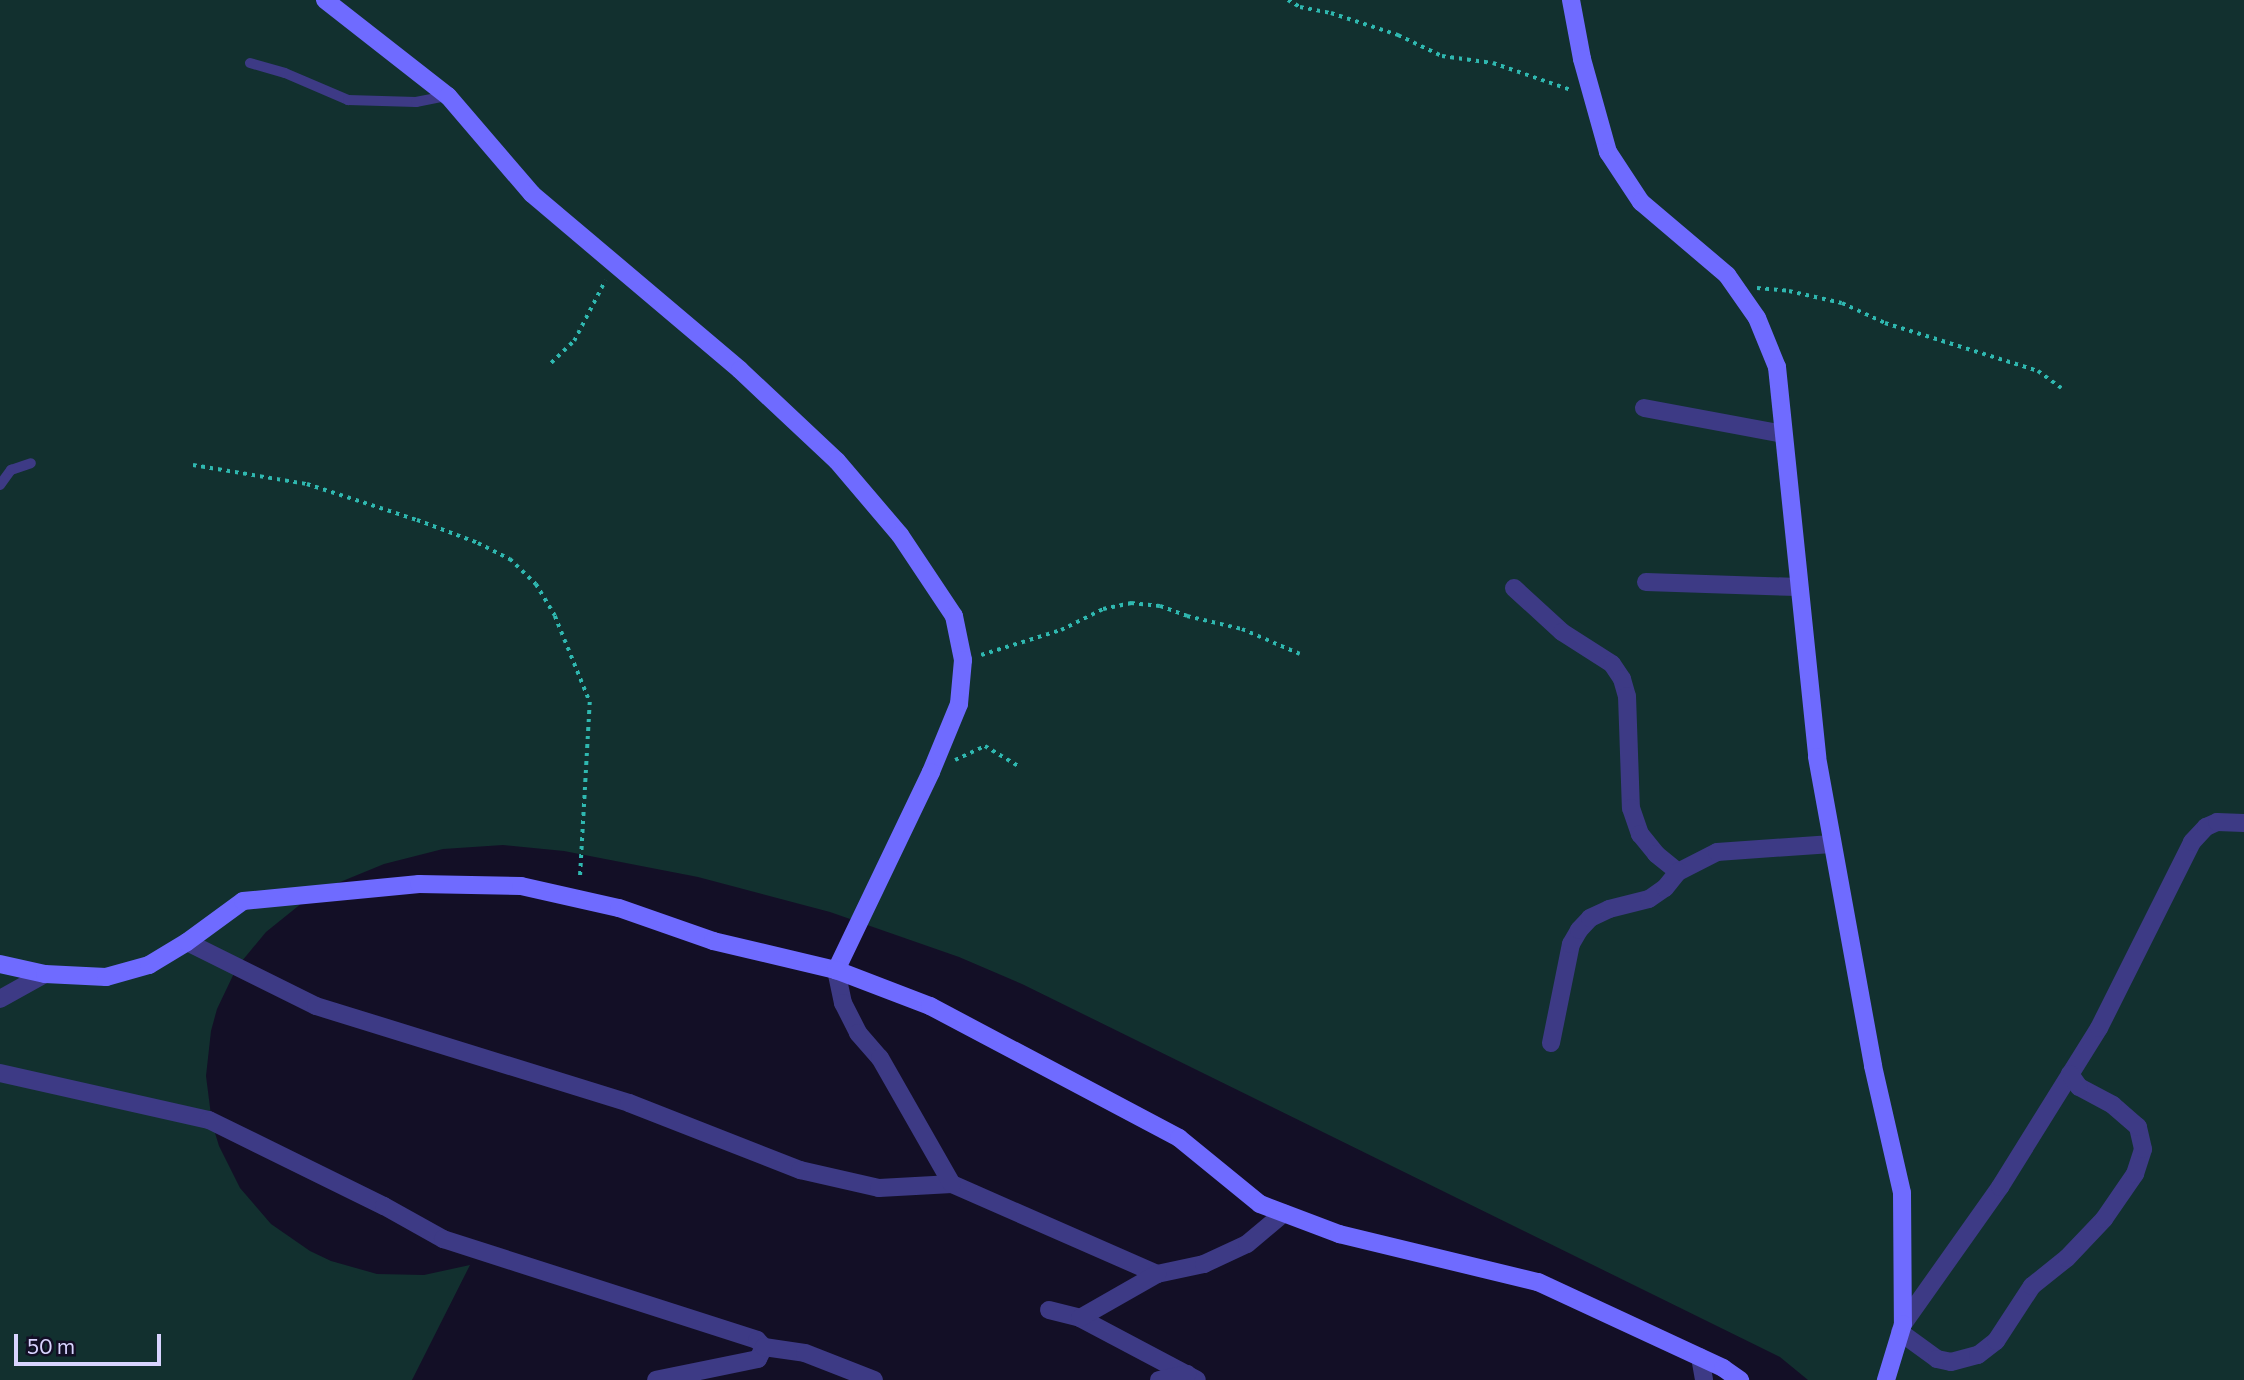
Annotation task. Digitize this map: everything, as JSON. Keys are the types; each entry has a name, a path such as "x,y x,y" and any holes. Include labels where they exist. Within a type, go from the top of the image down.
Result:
{"street":[{"path":"325,0 448,96 532,194 740,370 837,461 900,535 954,616 963,660 960,704 931,772 836,970 843,1003 858,1033 880,1058 953,1184"},
{"path":"1571,0 1608,152 1641,202 1727,275 1758,318 1777,367 1816,757 1873,1066 1902,1194 1901,1328 1886,1380"},
{"path":"1644,408 1783,433"},
{"path":"1646,582 1798,587"},
{"path":"1514,588 1562,632 1612,664 1622,679 1627,696 1631,808 1640,834 1656,854 1678,872"},
{"path":"1901,1328 2000,1187 2099,1028 2192,842 2206,827 2217,822 2244,823"},
{"path":"1551,1043 1572,944 1579,930 1590,919 1609,909 1648,899 1665,888 1678,872 1717,852 1832,844"},
{"path":"0,964 45,974 106,977 149,965 187,942 243,901 419,884 521,886 619,908 713,941 836,970 930,1006 1179,1138 1260,1204 1339,1234 1538,1282 1700,1357 1740,1380"},
{"path":"187,942 316,1006 629,1103 800,1170 879,1188 953,1184 1157,1273"},
{"path":"0,999 45,974"},
{"path":"0,1073 209,1120 384,1206 443,1239 757,1340 764,1348 805,1353 874,1380"},
{"path":"1901,1328 1937,1359 1951,1362 1978,1355 1996,1341 2032,1286 2067,1258 2104,1219 2135,1174 2143,1149 2138,1128 2113,1105 2079,1087 2070,1074"},
{"path":"1080,1318 1157,1273 1204,1265 1247,1244 1284,1213"},
{"path":"1049,1310 1080,1318 1192,1377"},
{"path":"656,1380 758,1359 764,1348"},
{"path":"1700,1357 1704,1380"},
{"path":"1159,1380 1192,1377"}],"lane":[{"path":"250,63 285,73 348,100 416,102 448,96"},
{"path":"0,485 11,470 31,463"}],"path":[{"path":"1288,0 1300,7 1331,13 1398,36 1442,56 1493,63 1593,98"},
{"path":"551,363 574,341 599,287 619,267"},
{"path":"1735,286 1789,291 1842,303 1885,323 2038,371 2061,387"},
{"path":"193,465 307,484 417,520 510,559 536,584 555,616 590,702 579,899"},
{"path":"963,660 1061,630 1103,609 1131,603 1160,606 1187,616 1242,629 1300,654"},
{"path":"931,772 982,746 993,748 1020,767"}],"green space":[{"path":"0,0 2244,0 2244,1380 1808,1380 1780,1357 1022,984 959,957 830,912 698,877 564,851 503,845 443,849 384,864 328,887 302,903 266,932 237,967 217,1009 211,1031 206,1076 212,1123 219,1146 240,1188 271,1224 310,1251 331,1261 377,1274 424,1275 470,1265 412,1380 0,1380"}]}
